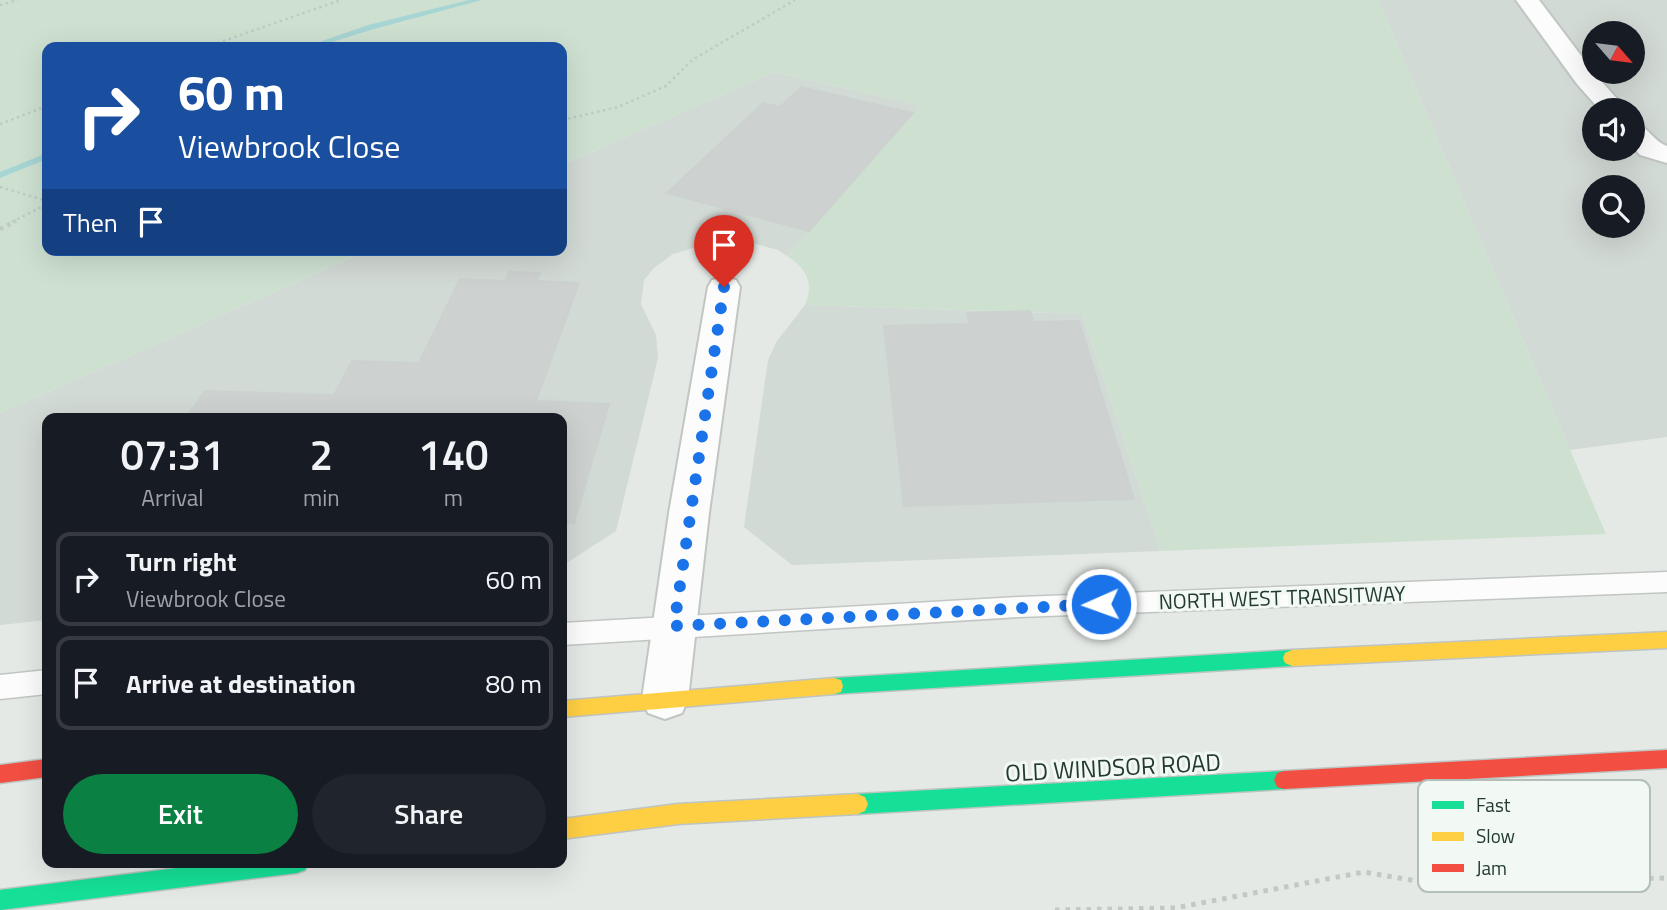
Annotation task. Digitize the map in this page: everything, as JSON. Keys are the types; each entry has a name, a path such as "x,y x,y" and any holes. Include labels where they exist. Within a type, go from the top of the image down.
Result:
{"highway":[{"path":"567,709 665,699 1235,660 1667,640"},
{"name":"OLD WINDSOR ROAD","path":"567,828 678,814 1667,759"},
{"path":"0,774 42,769"},
{"path":"0,901 259,868"}],"street":[{"path":"1527,0 1586,79 1604,98"},
{"path":"1645,143 1650,149 1667,155"},
{"path":"665,699 724,287"}],"lane":[{"name":"NORTH WEST TRANSITWAY","path":"567,634 1020,607 1667,582"},
{"path":"0,687 42,683"}],"path":[{"path":"0,5 18,0"},
{"path":"220,42 341,0"},
{"path":"567,119 618,107 666,86 692,60 795,0"},
{"path":"0,124 42,108"},
{"path":"0,187 42,200"},
{"path":"0,229 42,205"},
{"path":"1055,910 1175,908 1364,872 1418,881"}],"shaded area":[{"path":"1378,0 1667,0 1667,437 1570,450"},
{"path":"774,72 920,105 787,256 778,250 752,243 713,242 673,254 654,268 644,280 641,304 656,335 658,358 616,531 567,563 567,413 42,413 42,621 0,625 0,413 355,256 567,256 567,163"},
{"path":"805,305 1082,314 1161,551 792,565 744,527 768,360 777,341"}],"green space":[{"path":"0,0 1378,0 1606,534 1161,551 1082,314 805,305 809,290 807,277 800,266 787,256 919,105 774,72 567,163 567,42 42,42 42,256 355,256 0,413"}],"building":[{"path":"801,87 913,113 809,231 667,193 763,103 780,107"},
{"path":"509,272 540,273 536,281 579,283 536,401 609,404 574,523 567,523 567,413 190,413 205,391 334,395 352,361 419,363 460,279 505,281"},
{"path":"1030,311 1033,322 1079,321 1134,499 904,506 884,326 969,324 967,313"}],"waterway":[{"path":"324,42 371,27 478,0"},
{"path":"0,175 42,158"}],"traffic: fast":[{"path":"834,686 1292,658"},
{"path":"858,804 1284,780"},
{"path":"0,901 258,868"}],"traffic: slow":[{"path":"1292,658 1667,640"},
{"path":"567,709 834,686"},
{"path":"567,828 678,814 858,804"}],"traffic: jam":[{"path":"1284,780 1667,759"},
{"path":"0,774 42,769"}],"route":[{"path":"724,287 674,626 1101,604"}]}
